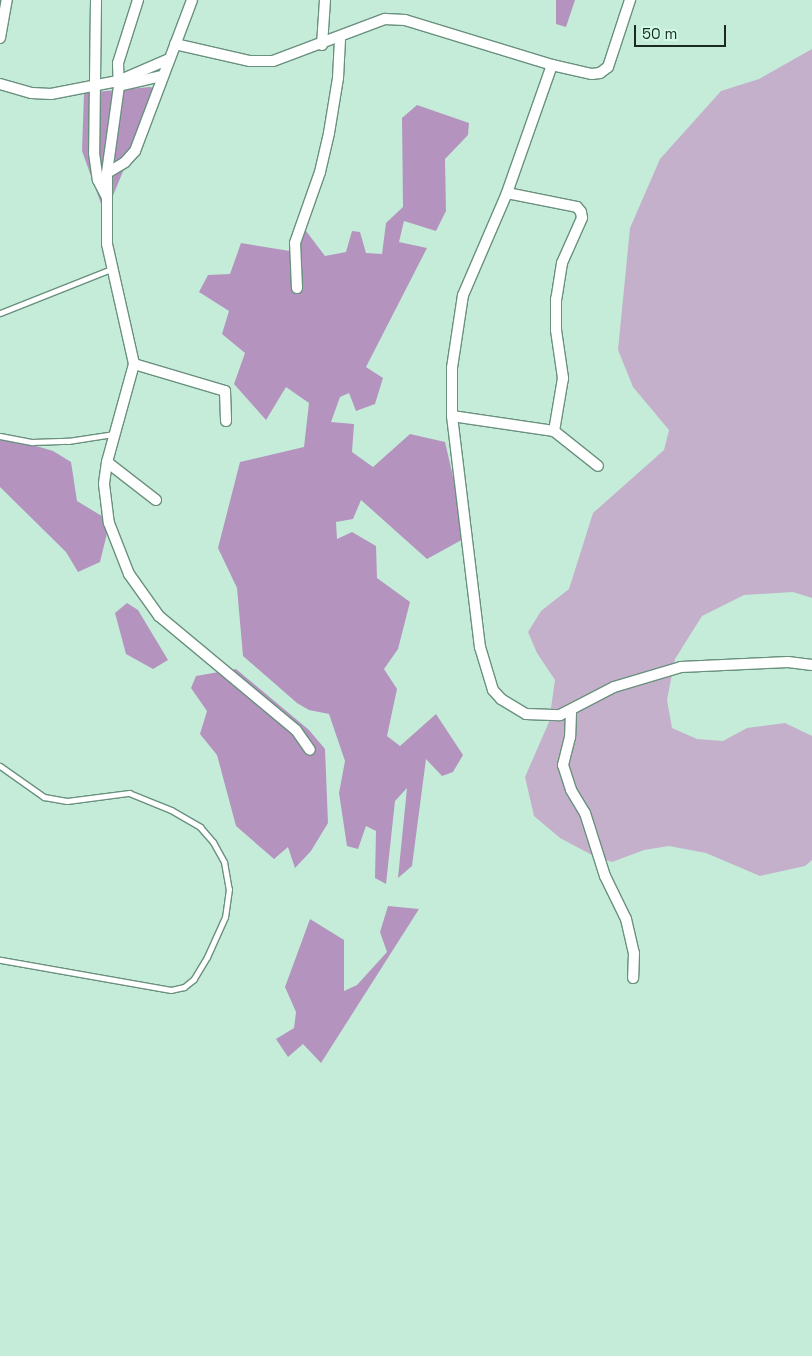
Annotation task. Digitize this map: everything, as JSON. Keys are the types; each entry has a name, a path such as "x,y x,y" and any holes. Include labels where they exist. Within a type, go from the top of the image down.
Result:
{"street":[{"path":"0,38 7,0"},
{"path":"96,0 94,153 98,180 107,197"},
{"path":"138,0 118,63 118,84 108,173 106,236 111,269 134,364 104,484 109,523 119,555 144,598 186,641 296,730 310,750"},
{"path":"108,173 125,162 135,151 192,0"},
{"path":"322,45 325,0"},
{"path":"175,44 262,62 340,39 385,19 405,20 552,65 592,74 600,73 608,67 630,0"},
{"path":"297,288 295,243 320,172 329,133 338,78 340,39"},
{"path":"118,84 169,59"},
{"path":"552,65 506,193 468,282 459,310 450,385 452,416 487,676 501,700 526,714 542,716 571,712 614,687 681,667 788,662 812,665"},
{"path":"0,84 32,93 51,94 95,84 118,84 162,76"},
{"path":"506,193 577,207 581,212 582,218 562,263 556,299 556,330 563,378 554,431"},
{"path":"134,364 225,392 226,421"},
{"path":"452,416 554,431 598,466"},
{"path":"108,462 156,500"},
{"path":"571,712 563,766 571,790 585,813 605,876 626,919 634,953 632,978"}],"lane":[{"path":"0,313 111,269"},
{"path":"0,436 32,442 68,441 117,433"},
{"path":"0,766 44,797 67,801 129,793 171,810 200,827 214,842 224,862 229,889 225,917 207,957 194,979 184,988 171,990 0,960"}],"shaded area":[{"path":"556,0 575,0 566,27 556,24"},
{"path":"812,49 812,598 793,592 744,595 702,616 675,659 667,700 672,728 697,739 723,741 747,728 785,723 812,736 812,860 805,866 760,876 706,853 669,846 644,850 612,862 592,855 560,838 534,816 525,777 549,722 555,680 537,653 528,632 541,611 569,589 593,513 664,450 669,430 633,387 618,350 630,228 660,159 721,91 759,79"},
{"path":"150,87 157,89 105,215 82,151 84,93"},
{"path":"417,105 469,123 468,135 445,159 446,211 436,231 404,221 399,242 427,248 366,367 383,378 375,404 356,411 349,393 340,397 331,422 354,424 352,452 373,467 410,434 445,442 467,537 427,559 361,500 353,519 336,522 337,539 352,532 376,546 377,578 410,602 398,649 384,669 397,689 387,736 400,746 436,714 463,755 453,772 442,776 426,759 412,866 398,878 407,788 395,801 386,884 375,878 376,831 366,826 358,849 347,846 339,793 345,761 329,714 309,710 297,703 243,656 237,588 218,548 240,462 304,447 309,403 286,387 266,420 234,384 245,353 222,334 229,311 199,292 208,275 230,274 241,243 296,252 303,227 325,256 346,252 352,231 360,232 366,253 382,254 386,223 403,207 402,118"},
{"path":"0,438 13,439 53,451 71,462 77,501 110,521 100,562 78,572 66,552 0,487"},
{"path":"127,603 138,610 168,660 153,669 126,654 115,613"},
{"path":"236,669 309,730 325,749 328,823 311,851 295,868 288,847 274,859 236,826 217,755 200,734 207,711 191,688 196,676"},
{"path":"388,906 419,909 321,1063 303,1044 288,1057 276,1039 294,1028 296,1012 285,987 310,919 344,940 344,991 357,985 387,952 380,932"}]}
